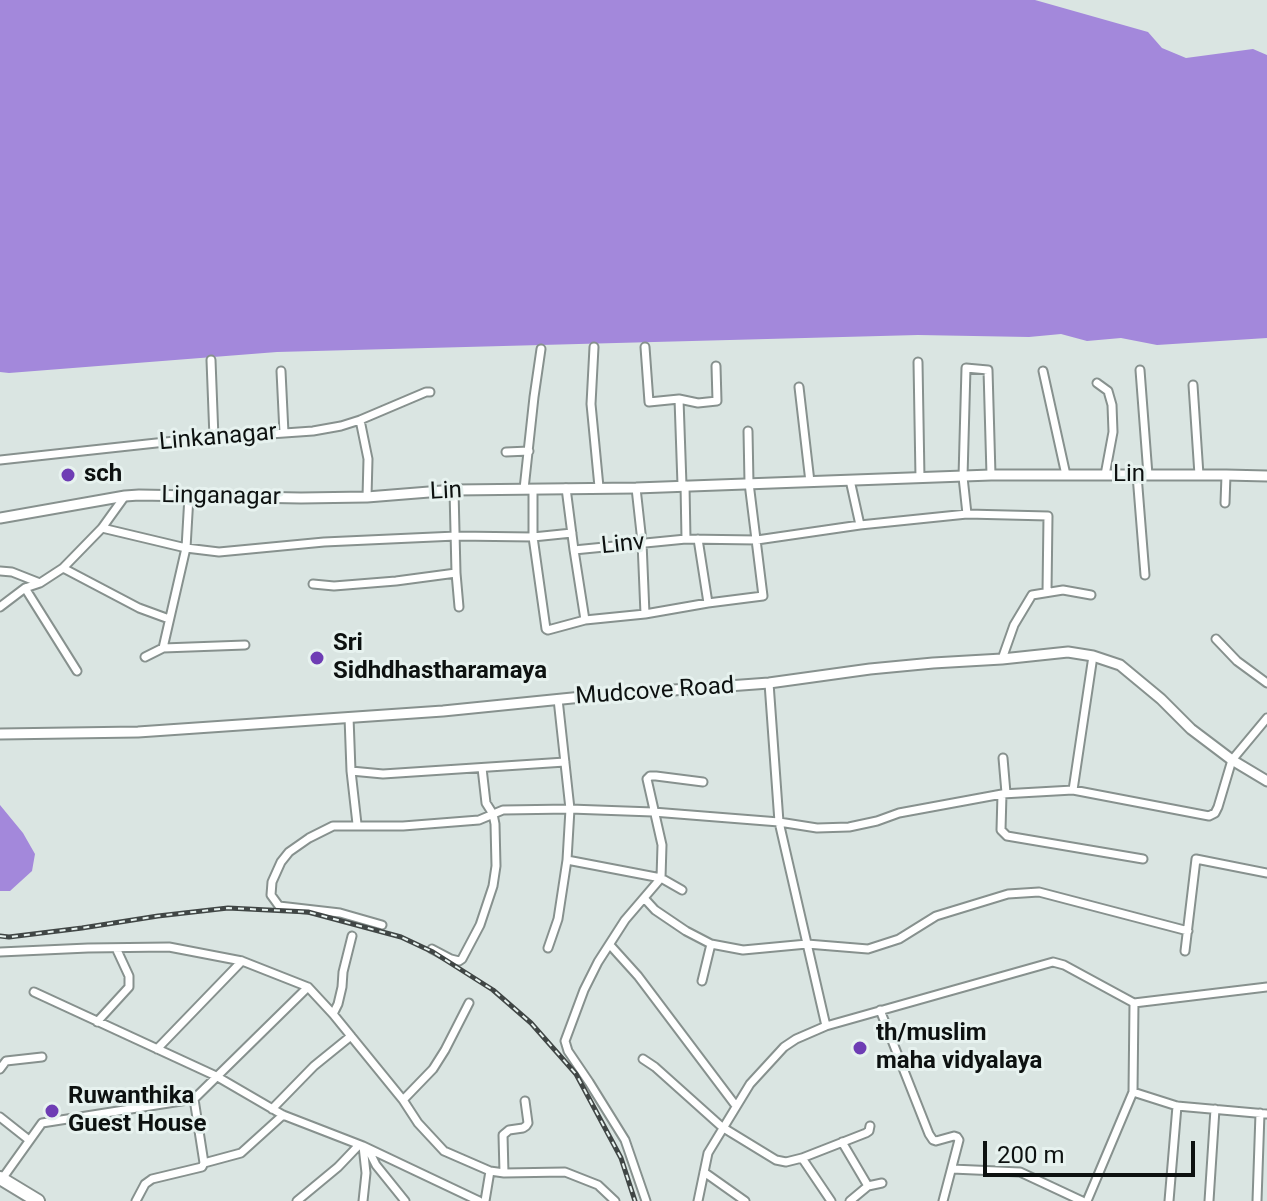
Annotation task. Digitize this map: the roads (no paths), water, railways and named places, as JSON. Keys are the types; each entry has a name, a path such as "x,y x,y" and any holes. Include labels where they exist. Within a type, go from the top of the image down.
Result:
{"highway":[{"path":"1,1179 34,1200"}],"street":[{"path":"594,347 591,404 599,487"},
{"path":"645,347 649,402 679,399 698,403 717,401 716,366"},
{"path":"541,349 534,397 528,489 546,629 585,620 763,596 749,483 748,431"},
{"path":"211,360 214,438"},
{"path":"918,362 920,478"},
{"path":"967,514 963,477 966,368 988,370 991,475"},
{"path":"1140,370 1145,575"},
{"path":"281,371 284,433"},
{"path":"1043,371 1066,475"},
{"path":"1097,383 1108,391 1112,405 1113,432 1105,475"},
{"path":"1193,385 1199,475"},
{"path":"799,387 810,482"},
{"name":"Linkanagar","path":"0,460 327,428 360,420 430,392"},
{"path":"679,399 686,539 757,540 967,514 1048,516 1047,592"},
{"path":"360,420 368,459 367,497"},
{"path":"506,452 529,451"},
{"name":"Lin","path":"367,497 454,490 636,488 991,475 1267,476"},
{"path":"1225,503 1226,475"},
{"path":"850,480 860,525"},
{"name":"Linv","path":"566,488 574,550 686,539"},
{"path":"636,488 645,614"},
{"path":"454,490 459,607"},
{"path":"0,607 25,588 40,583 63,568 102,528 125,496"},
{"name":"Linganagar","path":"0,518 125,496 367,497"},
{"path":"163,648 186,548 189,496"},
{"path":"102,528 186,548 219,552 324,542 456,536 533,537 572,533"},
{"path":"698,539 708,603"},
{"path":"574,550 585,620"},
{"path":"63,568 139,608 169,619"},
{"path":"0,571 12,572 40,583"},
{"path":"313,584 334,586 456,573"},
{"path":"25,588 77,671"},
{"path":"1002,659 1014,625 1032,595 1063,590 1091,595"},
{"path":"1216,639 1237,661 1267,683"},
{"path":"145,657 163,648 245,645"},
{"name":"Mudcove Road","path":"0,734 138,732 443,711 769,683 870,669 1068,652 1120,665 1191,729 1232,760 1267,781"},
{"path":"1073,790 1093,656"},
{"path":"769,683 779,822 826,1026"},
{"path":"548,948 558,919 567,860 570,809 558,699"},
{"path":"349,717 357,824"},
{"path":"382,925 340,913 279,906 271,895 277,869 289,852 333,826 403,826 483,820 503,810 653,812 817,828 849,827 899,813 1004,793 1073,790 1209,816 1218,807 1232,760 1267,718"},
{"path":"1003,758 1001,830 1007,836 1143,859"},
{"path":"351,771 383,774 565,762"},
{"path":"432,949 459,961 464,957 488,904 495,877 496,835 493,814 486,803 482,768"},
{"path":"646,1201 625,1140 568,1051 566,1033 598,962 625,920 661,878 662,845 647,779 650,776 703,782"},
{"path":"1185,951 1196,859 1267,873"},
{"path":"567,860 661,878 682,890"},
{"path":"644,898 655,910 686,931 711,944 743,950 807,944 868,949 899,939 936,916 1008,894 1039,892 1188,931"},
{"path":"333,1014 338,1004 352,936"},
{"path":"702,981 711,944"},
{"path":"610,945 638,976 736,1106"},
{"path":"0,952 169,947 242,961 308,987 444,1151 490,1171 565,1172 598,1185 615,1201"},
{"path":"97,1022 129,987 129,976 116,948"},
{"path":"157,1049 242,961"},
{"path":"698,1201 708,1153 750,1084 784,1047 826,1026 1053,962 1134,1003 1267,987"},
{"path":"1,1179 42,1123 194,1099 308,987"},
{"path":"34,992 216,1076 283,1115 364,1146 479,1201"},
{"path":"403,1100 433,1069 469,1003"},
{"path":"952,1169 1020,1172 1085,1201 1133,1092 1134,1003"},
{"path":"880,1010 929,1134 936,1141 954,1136 959,1140 943,1201"},
{"path":"272,1109 314,1066 351,1036"},
{"path":"0,1050 6,1061"},
{"path":"0,1069 6,1061 42,1057"},
{"path":"643,1059 722,1127 776,1160 786,1162 802,1158 866,1133 870,1126"},
{"path":"1133,1092 1177,1106 1264,1114 1257,1201"},
{"path":"194,1099 204,1163"},
{"path":"504,1173 503,1135 528,1123 525,1101"},
{"path":"1169,1201 1177,1106"},
{"path":"1209,1201 1215,1109"},
{"path":"136,1201 145,1184 152,1179 197,1169 204,1163 241,1153 283,1115"},
{"path":"0,1117 29,1140"},
{"path":"842,1142 868,1186"},
{"path":"297,1201 364,1146"},
{"path":"363,1201 366,1173 364,1146"},
{"path":"364,1146 405,1201"},
{"path":"802,1158 831,1201"},
{"path":"485,1201 490,1171"},
{"path":"704,1172 745,1201"},
{"path":"850,1201 868,1186 882,1183"}],"railway":[{"path":"0,936 228,908 308,912 401,937 433,952 493,990 531,1023 576,1074 621,1158 635,1201"}],"place":[{"name":"sch","path":"68,475"},
{"name":"Sri Sidhdhastharamaya","path":"317,658"},
{"name":"th/muslim maha vidyalaya","path":"860,1048"},
{"name":"Ruwanthika Guest House","path":"52,1111"}]}
